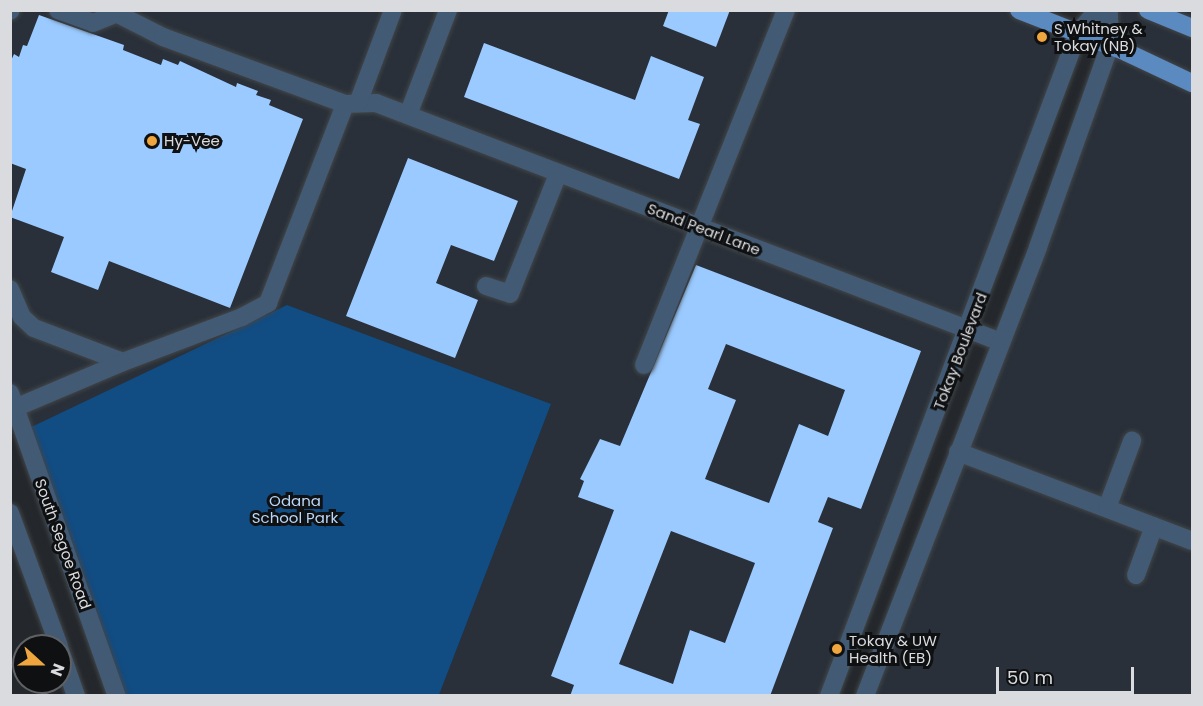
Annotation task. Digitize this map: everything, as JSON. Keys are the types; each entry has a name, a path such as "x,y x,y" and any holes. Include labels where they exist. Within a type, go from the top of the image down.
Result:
{"main road":[{"path":"1018,10 1110,45 1192,83"},
{"path":"1148,10 1192,28"}],"street":[{"path":"58,10 93,23 111,13"},
{"path":"12,403 242,317 267,303 393,10"},
{"path":"408,115 448,10"},
{"path":"644,365 786,10"},
{"name":"Tokay Boulevard","path":"829,696 1078,33 1097,10"},
{"path":"865,696 1110,45 1109,10"},
{"name":"Sand Pearl Lane","path":"111,13 352,104 376,103 1000,342"},
{"path":"486,286 510,294 558,174"},
{"path":"10,289 22,317 34,328 123,362"},
{"name":"South Segoe Road","path":"12,403 117,696"},
{"path":"1107,508 1132,441"},
{"path":"958,452 1192,541"},
{"path":"10,513 54,634"},
{"path":"1136,575 1154,526"}],"shaded area":[{"path":"1018,10 1078,33 829,695 439,695 551,404 23,431 11,393 11,11"},
{"path":"1113,11 1192,11 1192,695 865,696 958,452"}],"green space":[{"name":"Odana School Park","path":"287,305 551,404 439,695 117,695 23,431"}],"building":[{"path":"669,10 730,10 716,47 663,26"},
{"name":"Hy-Vee","path":"39,15 124,45 123,50 161,65 163,59 178,65 180,61 236,87 237,83 258,91 256,95 271,100 269,105 303,119 230,308 109,261 98,290 51,272 64,237 10,217 26,169 10,163 10,63 14,54 19,57 23,45 27,46"},
{"path":"484,43 635,100 651,56 704,77 688,120 700,124 679,179 464,97"},
{"path":"408,158 518,201 494,261 451,245 436,283 478,300 455,358 346,316"},
{"path":"696,265 921,351 861,509 828,497 818,522 833,528 770,696 570,696 574,685 551,676 614,510 578,497 584,481 580,479 600,439 620,446","holes":["726,344 845,390 828,436 799,424 769,503 705,479 736,400 708,389","671,531 755,563 725,643 690,630 673,684 619,664"]}],"place":[{"name":"S Whitney & Tokay (NB)","path":"1042,37"},
{"name":"Hy-Vee","path":"152,141"},
{"name":"Tokay & UW Health (EB)","path":"837,649"}]}
